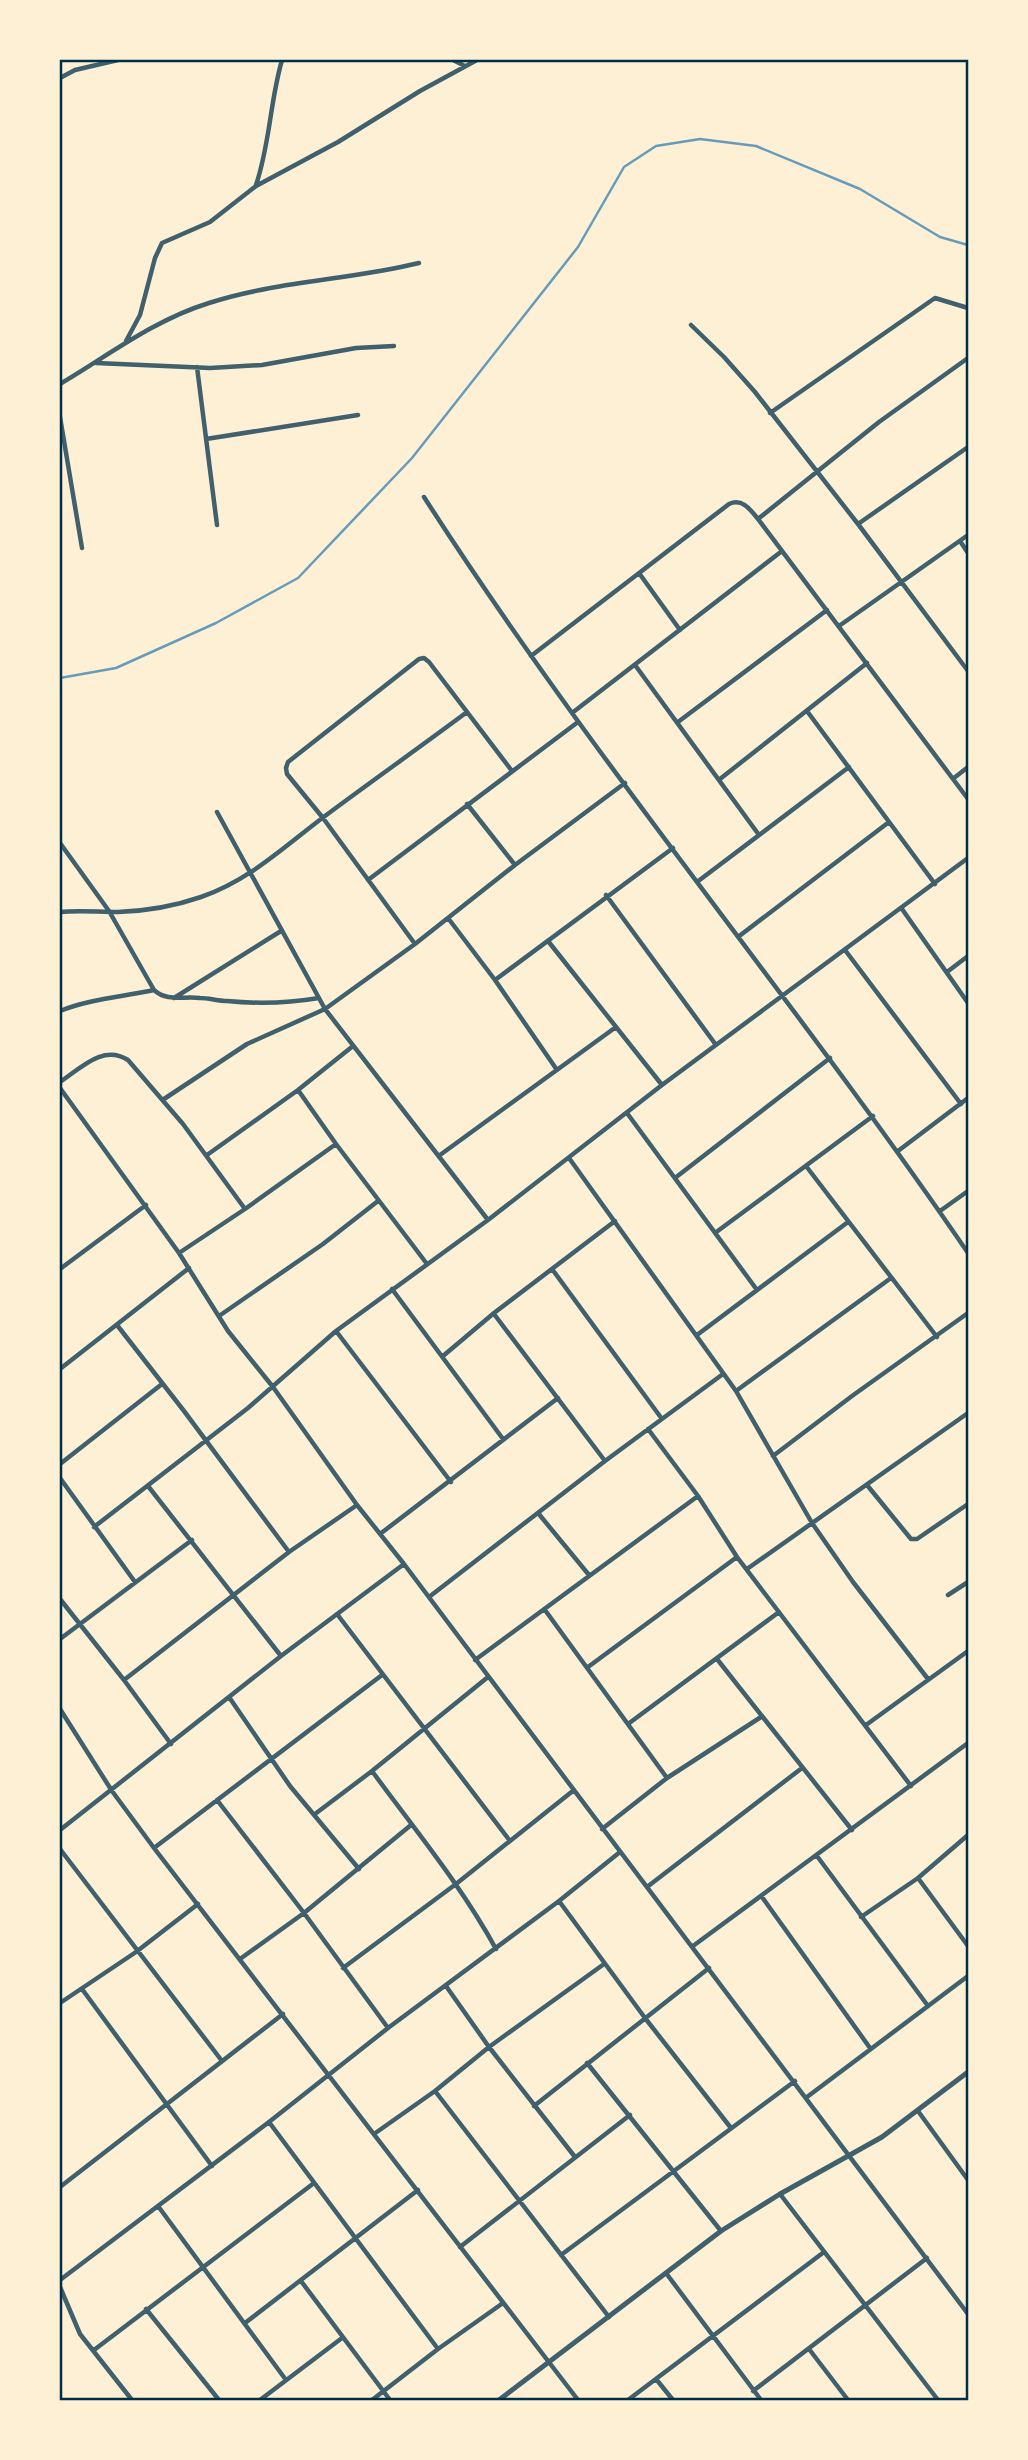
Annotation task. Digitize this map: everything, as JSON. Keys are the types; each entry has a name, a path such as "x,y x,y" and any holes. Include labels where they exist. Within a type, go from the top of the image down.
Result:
{"street":[{"path":"60,78 86,66 118,60"},
{"path":"256,186 265,159 274,92 282,60"},
{"path":"453,60 464,65"},
{"path":"126,341 140,315 155,258 162,243 209,222 256,186 338,142 464,65 477,60"},
{"path":"60,384 157,324 210,302 419,263"},
{"path":"770,413 935,298 968,308"},
{"path":"691,325 724,357 817,471 968,671"},
{"path":"95,363 197,367 262,365 356,348 394,346"},
{"path":"758,519 879,422 968,358"},
{"path":"197,367 217,526"},
{"path":"206,439 358,415"},
{"path":"60,416 82,548"},
{"path":"858,524 968,447"},
{"path":"424,497 578,722 873,1116 968,1253"},
{"path":"531,656 734,502 745,505 783,551 968,799"},
{"path":"839,626 968,535"},
{"path":"960,541 968,553"},
{"path":"572,713 783,551"},
{"path":"639,573 680,630"},
{"path":"678,722 827,610"},
{"path":"415,944 323,818 287,774 288,761 419,659 424,658 512,771"},
{"path":"720,779 867,663"},
{"path":"635,665 759,835"},
{"path":"807,711 935,884"},
{"path":"60,912 138,911 214,892 249,874 287,847 467,712"},
{"path":"368,880 578,722"},
{"path":"697,882 849,767"},
{"path":"954,778 968,767"},
{"path":"164,1099 247,1044 325,1009 415,944 625,783"},
{"path":"467,804 516,865"},
{"path":"217,812 325,1009 488,1220"},
{"path":"738,937 889,822"},
{"path":"60,843 109,911 159,995 174,999 199,997 226,1001 288,1003 319,998"},
{"path":"495,980 606,895 673,848"},
{"path":"94,1527 273,1387 336,1331 488,1220 662,1085 968,858"},
{"path":"606,895 716,1045"},
{"path":"902,909 968,1003"},
{"path":"448,918 557,1070"},
{"path":"174,999 281,931"},
{"path":"548,941 662,1085"},
{"path":"845,950 961,1104"},
{"path":"947,972 968,956"},
{"path":"60,1011 87,1002 154,990"},
{"path":"440,1155 616,1027"},
{"path":"207,1155 298,1090 353,1046"},
{"path":"60,1082 107,1053 119,1054 128,1060 164,1099 245,1209"},
{"path":"675,1178 830,1058"},
{"path":"298,1090 335,1144 427,1264"},
{"path":"60,1091 146,1205 228,1331 273,1387 357,1505 967,2309"},
{"path":"898,1151 968,1098"},
{"path":"627,1113 757,1290"},
{"path":"715,1233 873,1116"},
{"path":"179,1253 335,1144"},
{"path":"569,1158 736,1391 812,1523 853,1583 928,1679"},
{"path":"806,1166 937,1337"},
{"path":"940,1211 968,1191"},
{"path":"219,1316 312,1252 379,1200"},
{"path":"61,1266 146,1205"},
{"path":"443,1356 494,1313 615,1221"},
{"path":"697,1335 848,1222"},
{"path":"60,1369 189,1268"},
{"path":"552,1269 662,1419"},
{"path":"736,1391 891,1278"},
{"path":"393,1289 503,1439"},
{"path":"494,1313 605,1461"},
{"path":"773,1456 852,1395 968,1314"},
{"path":"117,1325 289,1552"},
{"path":"336,1331 451,1482"},
{"path":"429,1597 723,1374"},
{"path":"60,1464 162,1384"},
{"path":"380,1534 558,1398"},
{"path":"747,1569 968,1413"},
{"path":"648,1429 698,1496 737,1557 911,1786"},
{"path":"60,1478 135,1581"},
{"path":"867,1485 911,1539 916,1539 968,1504"},
{"path":"148,1486 281,1656"},
{"path":"475,1660 698,1496"},
{"path":"124,1680 289,1552 357,1505"},
{"path":"538,1513 589,1575"},
{"path":"60,1639 192,1540"},
{"path":"588,1667 737,1557"},
{"path":"60,1830 281,1656 404,1564"},
{"path":"948,1595 968,1582"},
{"path":"60,1599 171,1744"},
{"path":"545,1610 667,1778"},
{"path":"628,1724 779,1612"},
{"path":"337,1614 510,1841"},
{"path":"866,1725 968,1651"},
{"path":"717,1659 852,1830"},
{"path":"154,1848 382,1675"},
{"path":"315,1814 372,1772 488,1676"},
{"path":"229,1697 290,1786 359,1869"},
{"path":"60,1709 112,1791 154,1848 578,2400"},
{"path":"602,1829 667,1778 761,1717"},
{"path":"693,1946 968,1743"},
{"path":"648,1887 802,1768"},
{"path":"372,1772 456,1884 496,1949"},
{"path":"343,1968 456,1884 574,1790"},
{"path":"217,1800 388,2028"},
{"path":"240,1959 304,1913 411,1825"},
{"path":"861,1917 918,1878 968,1835"},
{"path":"60,1849 136,1952 222,2061"},
{"path":"60,2280 620,1852"},
{"path":"817,1856 928,2006"},
{"path":"918,1878 968,1946"},
{"path":"762,1897 870,2048"},
{"path":"559,1901 730,2128"},
{"path":"60,2003 136,1952 198,1904"},
{"path":"374,2134 604,1964"},
{"path":"534,2106 709,1968"},
{"path":"807,2097 968,1976"},
{"path":"446,1986 489,2047 575,2157"},
{"path":"82,1989 212,2166"},
{"path":"60,2187 283,2014"},
{"path":"587,2063 722,2231"},
{"path":"499,2400 722,2231 780,2194 883,2137 968,2072"},
{"path":"561,2255 795,2081"},
{"path":"435,2091 609,2317"},
{"path":"918,2111 968,2180"},
{"path":"460,2247 630,2115"},
{"path":"269,2122 438,2348"},
{"path":"94,2350 314,2183"},
{"path":"245,2323 418,2190"},
{"path":"780,2194 938,2400"},
{"path":"158,2206 286,2381"},
{"path":"628,2400 824,2252"},
{"path":"752,2391 927,2258"},
{"path":"666,2273 761,2400"},
{"path":"301,2281 390,2400"},
{"path":"60,2287 80,2334 132,2400"},
{"path":"372,2400 438,2348 503,2303"},
{"path":"146,2309 219,2400"},
{"path":"260,2400 342,2338"},
{"path":"809,2349 848,2400"},
{"path":"656,2379 673,2400"}],"waterway":[{"path":"60,678 116,668 216,623 298,578 412,458 578,247 624,167 656,146 700,139 756,146 860,189 940,237 968,245"}]}
